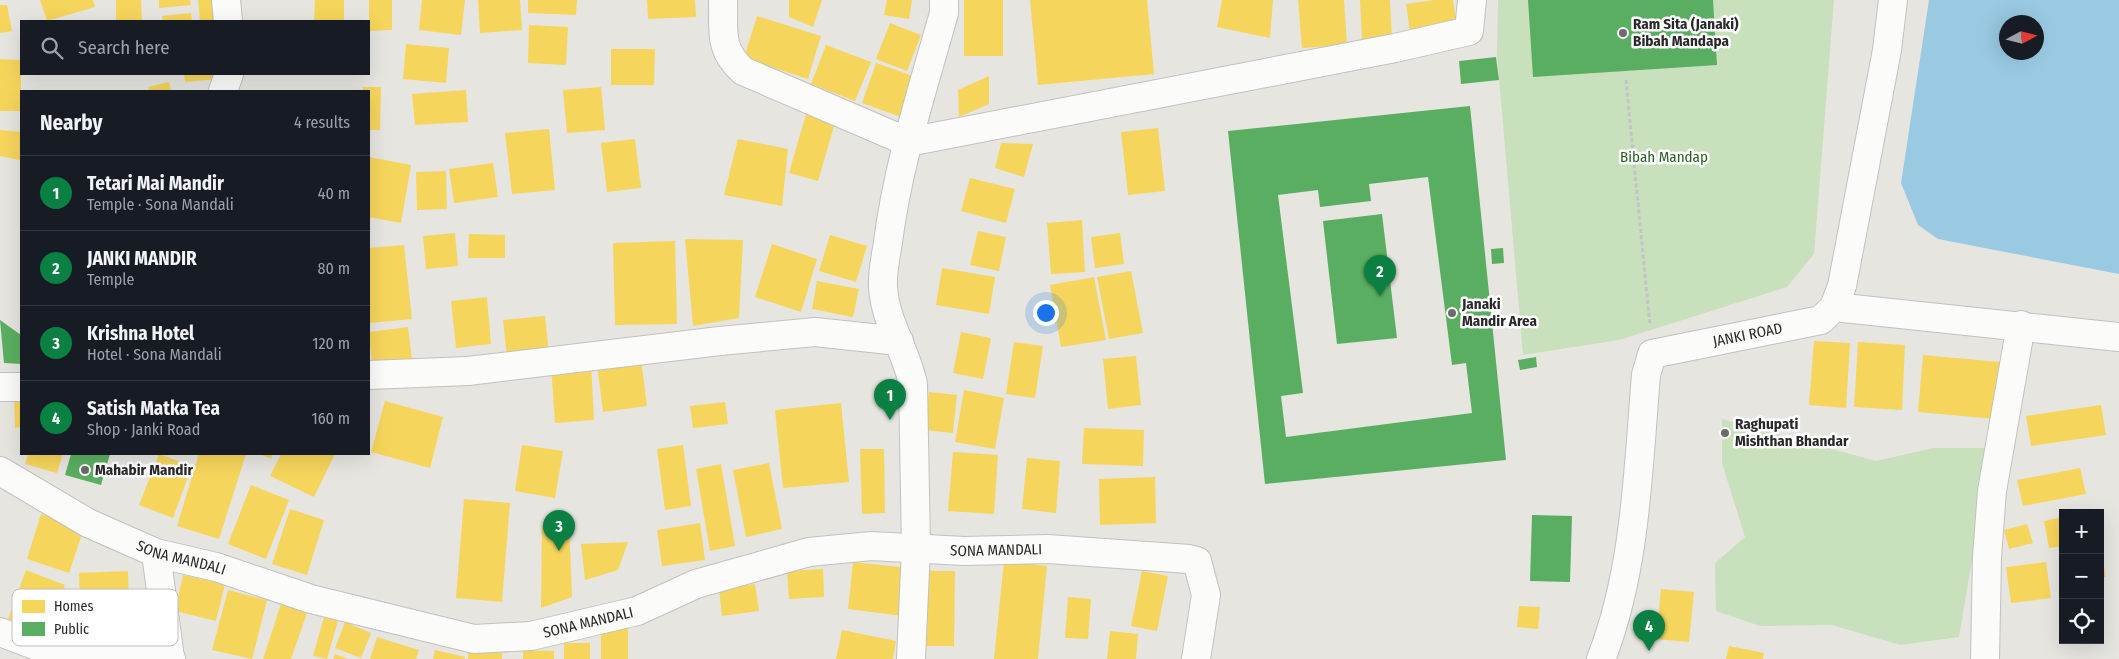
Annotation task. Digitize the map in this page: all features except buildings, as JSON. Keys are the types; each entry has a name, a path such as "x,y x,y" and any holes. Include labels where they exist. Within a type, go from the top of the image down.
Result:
{"street":[{"path":"226,0 228,20"},
{"path":"723,0 725,46 730,59 743,71 908,142 1395,48 1469,31 1472,0"},
{"path":"911,659 916,548 913,384 910,367 886,312 883,285 891,216 908,142 944,13 944,0"},
{"path":"1893,0 1887,50 1842,286 1834,307 2119,336"},
{"path":"224,90 229,75"},
{"name":"JANKI ROAD","path":"1652,354 1821,320 1834,307"},
{"path":"1985,659 1986,557 1992,491 2021,325"},
{"path":"370,372 468,372 720,341 815,332 899,341"},
{"path":"1601,659 1610,636 1632,542 1646,375 1652,354"},
{"path":"0,388 20,387"},
{"name":"SONA MANDALI","path":"0,471 88,523 156,553 216,567 312,599 474,639 531,636 637,611 696,584 809,552 871,546 1105,552 1180,558 1197,562 1206,595 1196,659"},
{"path":"156,553 161,589"},
{"path":"0,632 12,637"},
{"path":"37,646 45,649 171,659 169,646"}],"path":[{"path":"1626,80 1652,354"}],"green space":[{"name":"Bibah Mandap","path":"1498,0 1834,0 1814,254 1787,287 1619,340 1523,355 1497,54"},
{"path":"1722,419 1876,461 1933,448 1991,448 1959,637 1900,645 1832,625 1760,626 1716,611 1715,563 1745,537 1722,463"}],"water":[{"path":"1929,0 2119,0 2119,274 1938,239 1918,225 1901,183"}],"place":[{"name":"Ram Sita (Janaki) Bibah Mandapa","path":"1623,33"},
{"name":"JANKI MANDIR","path":"1380,296"},
{"name":"Janaki Mandir Area","path":"1452,313"},
{"name":"Tetari Mai Mandir","path":"890,420"},
{"name":"Raghupati Mishthan Bhandar","path":"1725,433"},
{"name":"Mahabir Mandir","path":"85,470"},
{"name":"Krishna Hotel","path":"559,551"},
{"name":"Satish Matka Tea","path":"1649,651"}]}
